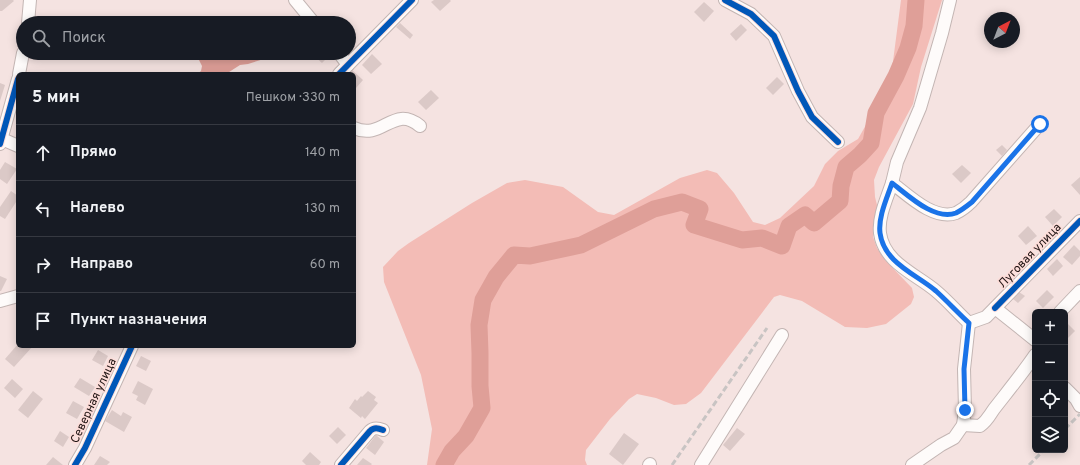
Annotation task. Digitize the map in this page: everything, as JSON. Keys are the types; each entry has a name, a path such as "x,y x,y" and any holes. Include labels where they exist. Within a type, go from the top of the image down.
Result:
{"street":[{"path":"29,16 30,0"},
{"path":"295,0 308,16"},
{"path":"356,57 411,0"},
{"path":"725,0 751,14 774,36 798,91 812,117 838,142"},
{"path":"912,465 954,438 963,425 965,410 964,369 969,323 935,290 899,265 886,252 880,234 880,224 897,162 920,108 950,0"},
{"path":"19,72 22,60"},
{"path":"344,60 348,65"},
{"path":"341,72 353,60"},
{"path":"16,86 1,142 16,146"},
{"path":"356,129 365,131 375,131 396,120 405,118 413,120 420,126"},
{"path":"892,183 921,206 943,214 955,213 972,202 1040,124"},
{"name":"Луговая улица","path":"969,323 986,317 1080,221"},
{"path":"1063,309 1080,291"},
{"path":"0,301 16,297"},
{"path":"995,308 1032,338"},
{"path":"701,465 782,334"},
{"name":"Северная улица","path":"75,465 85,448 131,348"},
{"path":"963,425 980,426 988,420 993,411 1032,359"},
{"path":"1068,391 1079,400"},
{"path":"341,465 373,428 383,430"}],"shaded area":[{"path":"901,0 942,0 921,67 913,104 879,167 874,180 875,197 878,209 873,237 877,248 885,260 912,288 914,297 911,304 886,324 867,328 845,327 802,301 780,295 774,297 701,393 686,404 674,405 656,398 637,394 629,399 610,419 586,450 585,460 587,465 427,465 432,429 421,375 384,282 383,267 398,251 472,203 507,183 525,180 563,187 598,212 614,215 680,178 707,170 717,173 734,193 753,222 765,225 780,218 814,186 825,164 838,151 858,139 871,116 892,69"},
{"path":"199,60 261,60 240,65 229,72 200,72 202,66"}],"building":[{"path":"0,0 13,0 14,1 0,11"},
{"path":"434,0 451,1 440,11 431,2"},
{"path":"704,2 714,11 704,22 694,12"},
{"path":"400,23 413,35 410,39 396,27"},
{"path":"741,24 747,30 736,41 730,34"},
{"path":"372,54 382,64 371,74 362,65"},
{"path":"356,74 363,80 356,88"},
{"path":"777,77 784,84 773,95 766,88"},
{"path":"0,83 5,85 0,101"},
{"path":"431,90 439,98 426,110 418,102"},
{"path":"1002,145 1007,150 1002,156 996,150"},
{"path":"5,162 16,168 7,184 0,179 0,170"},
{"path":"962,165 971,173 961,183 952,174"},
{"path":"1080,177 1080,195 1071,185"},
{"path":"11,191 16,195 16,202 5,219 0,216 0,207"},
{"path":"1054,209 1062,217 1053,226 1045,217"},
{"path":"1028,226 1037,236 1026,245 1018,236"},
{"path":"1074,245 1080,251 1080,256 1072,265 1063,257"},
{"path":"1057,259 1063,266 1053,276 1047,269"},
{"path":"0,276 7,279 1,291 0,291"},
{"path":"1047,290 1054,297 1043,308 1036,301"},
{"path":"1019,292 1025,296 1018,303 1013,299"},
{"path":"1068,324 1075,331 1068,338"},
{"path":"16,346 16,348 31,348 14,367 5,359"},
{"path":"98,350 108,356 103,366 92,360"},
{"path":"141,356 151,361 146,371 136,366"},
{"path":"80,378 95,387 89,396 74,387"},
{"path":"12,379 23,389 15,398 4,388"},
{"path":"138,381 153,389 145,405 136,400 138,396 132,393"},
{"path":"33,391 43,399 28,418 18,410"},
{"path":"368,391 376,397 374,400 378,403 365,419 362,416 361,418 349,408 355,399 357,401"},
{"path":"73,401 84,407 77,419 66,413"},
{"path":"112,410 121,416 123,412 132,417 124,432 105,421"},
{"path":"338,427 346,435 337,444 329,436"},
{"path":"737,428 745,434 730,451 723,445"},
{"path":"60,431 69,437 63,447 54,441"},
{"path":"624,433 639,444 623,465 609,454"},
{"path":"376,435 384,442 375,455 366,448"},
{"path":"310,452 321,462 319,465 306,465 302,461"},
{"path":"100,456 110,462 107,465 94,465"},
{"path":"53,457 63,465 46,465"},
{"path":"363,458 372,464 357,465"}],"waterway":[{"path":"444,465 452,451 466,436 482,408 480,386 479,325 483,300 496,277 514,255 530,256 581,245 654,209 682,202 700,209 694,225 742,240 762,238 782,246 789,226 805,215 814,223 840,201 841,186 846,167 871,143 876,113 896,76 908,48 914,26 916,0"}],"railway":[{"path":"672,465 767,328"},
{"path":"1068,426 1080,414"},
{"path":"1029,465 1041,453"}],"cycle path":[{"path":"356,57 412,0"},
{"path":"725,0 751,14 774,36 798,91 812,117 838,142"},
{"path":"341,72 353,60"},
{"path":"0,144 16,86"},
{"path":"995,308 1080,221"},
{"path":"75,465 85,448 131,348"},
{"path":"341,465 370,431 376,428 383,430"}],"route":[{"path":"965,410 964,369 969,323 935,290 899,265 886,252 880,234 880,224 892,183 921,206 934,212 943,214 955,213 964,208 972,202 1040,124"}]}
